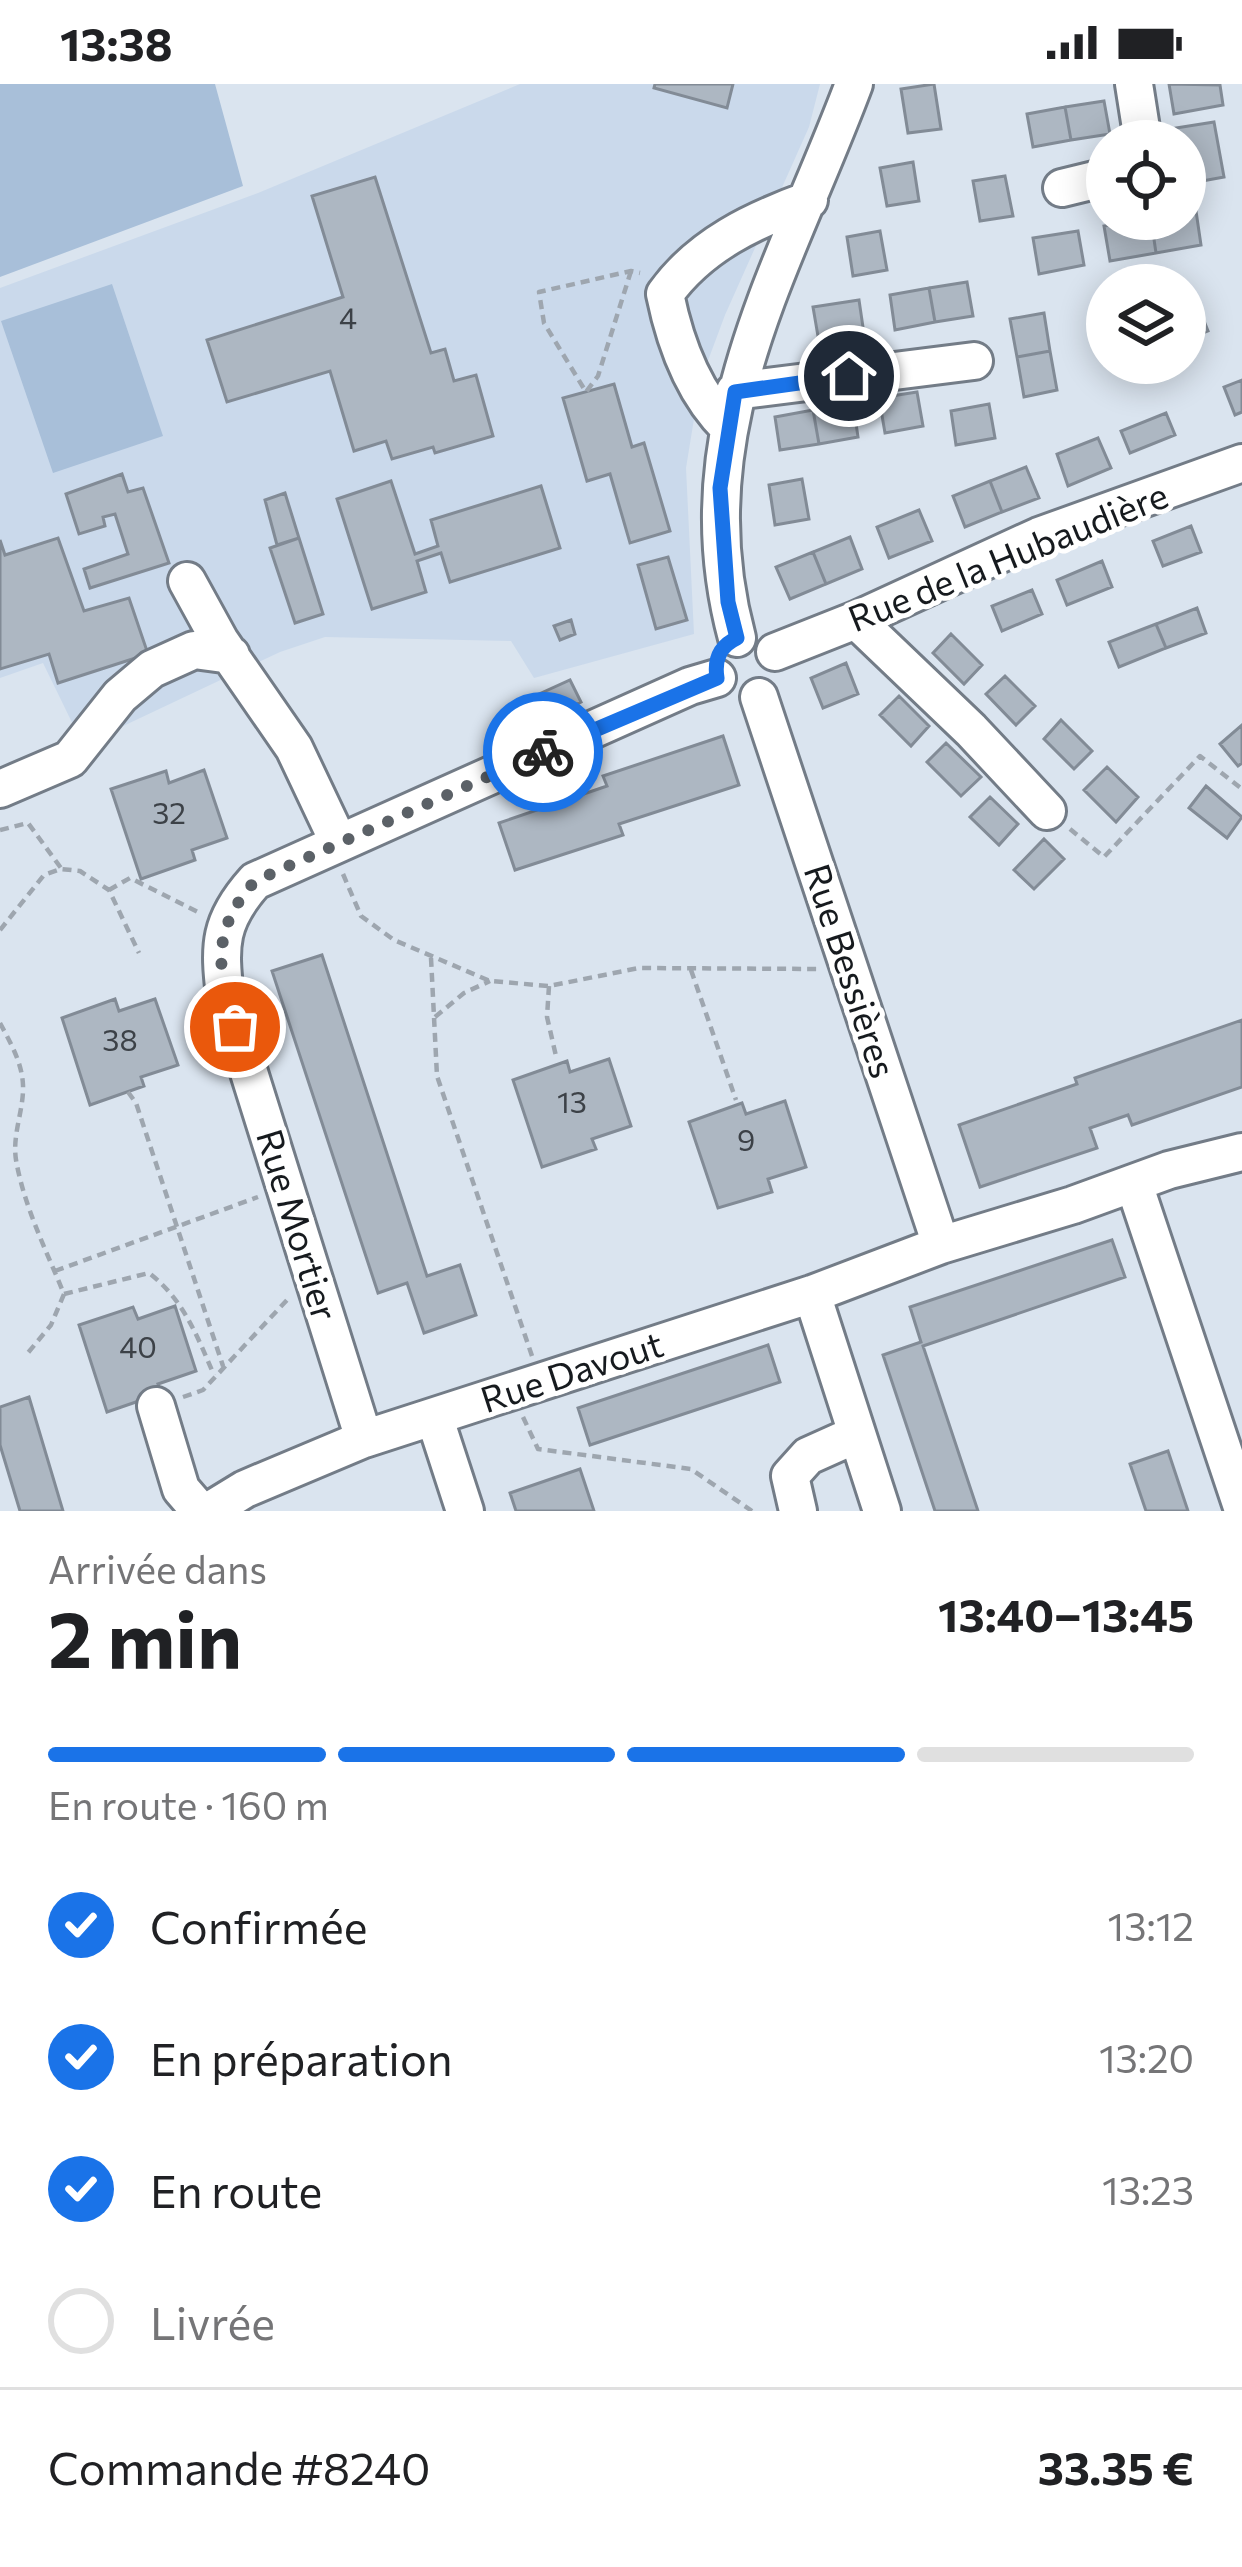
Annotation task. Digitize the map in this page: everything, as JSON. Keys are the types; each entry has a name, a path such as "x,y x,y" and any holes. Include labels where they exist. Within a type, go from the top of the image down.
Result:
{"street":[{"path":"737,638 728,602 720,488 732,410 754,328 854,84"},
{"path":"1134,84 1140,120"},
{"path":"1062,188 1086,182"},
{"path":"808,200 755,220 717,244 665,294 672,328 705,403 732,410 974,361"},
{"name":"Rue de la Hubaudière","path":"775,652 1039,536 1242,463"},
{"path":"187,581 294,748 335,845"},
{"path":"856,620 1047,811"},
{"path":"737,638 758,638 775,652 779,673 759,698 729,694 717,678 717,658 737,638"},
{"path":"0,789 70,759 120,696 152,669 194,650 231,655"},
{"path":"226,927 233,905 255,881 717,678"},
{"name":"Rue Bessières","path":"759,698 941,1245"},
{"name":"Rue Mortier","path":"226,927 220,946 225,996 364,1439"},
{"name":"Rue Davout","path":"209,1511 245,1490 364,1439 812,1294 941,1245 1169,1170 1242,1151"},
{"path":"1134,1184 1242,1507"},
{"path":"812,1294 882,1511"},
{"path":"156,1406 181,1489 200,1511"},
{"path":"435,1419 465,1511"},
{"path":"798,1511 790,1476 797,1464 857,1434"}],"path":[{"path":"631,271 598,376 586,392 544,322 539,292 631,271 674,281"},
{"path":"1047,811 1104,857 1200,756 1242,789"},
{"path":"0,830 28,823 61,868"},
{"path":"335,845 362,916 394,940 490,981 549,986 638,968 850,969"},
{"path":"0,930 44,875 61,868 80,871 109,890 139,953"},
{"path":"109,890 130,878 226,927"},
{"path":"431,958 437,1076 526,1386 538,1449 691,1469 752,1511"},
{"path":"691,970 736,1100"},
{"path":"433,1020 464,993 490,981"},
{"path":"549,986 547,1017 556,1056"},
{"path":"0,1023 18,1059 23,1087 16,1120 16,1156 29,1207 64,1294 51,1325 26,1354"},
{"path":"128,1092 136,1103 223,1366"},
{"path":"55,1271 285,1188"},
{"path":"64,1294 149,1273 168,1288 188,1316 214,1375"},
{"path":"156,1406 202,1390 312,1274"}],"shaded area":[{"path":"0,84 215,84 243,186 0,277"},
{"path":"520,84 820,84 809,127 700,382 686,468 694,634 534,678 511,641 325,637 280,652 83,745 43,663 0,678 0,288 258,193"},
{"path":"112,284 163,436 53,473 1,321"}],"building":[{"path":"655,84 733,84 727,108 654,88"},
{"path":"934,84 941,129 908,133 901,89"},
{"path":"1169,84 1220,85 1223,105 1174,114"},
{"path":"1104,101 1107,120 1086,120 1086,138 1071,140 1065,107"},
{"path":"1065,107 1071,140 1033,147 1027,114"},
{"path":"1214,122 1224,177 1206,180 1206,123"},
{"path":"913,162 919,201 887,206 880,168"},
{"path":"1005,176 1013,216 980,221 973,181"},
{"path":"375,177 431,353 445,349 454,381 476,375 493,436 435,453 433,447 392,459 386,441 354,451 330,371 227,402 207,340 343,297 312,196"},
{"path":"880,231 887,270 853,276 847,237"},
{"path":"1078,231 1084,265 1039,274 1033,238"},
{"path":"1106,240 1154,240 1156,253 1110,261"},
{"path":"1154,240 1200,240 1201,245 1156,253"},
{"path":"967,282 973,316 935,322 929,288"},
{"path":"929,288 935,322 895,330 890,295"},
{"path":"859,300 864,334 819,342 813,307"},
{"path":"1044,313 1050,351 1017,357 1010,319"},
{"path":"1050,351 1057,390 1024,397 1017,357"},
{"path":"1242,380 1242,412 1235,415 1224,387"},
{"path":"614,384 632,447 644,443 670,531 630,543 610,474 587,481 563,398"},
{"path":"917,392 923,426 885,433 879,398"},
{"path":"853,403 858,437 819,444 813,410"},
{"path":"989,404 995,438 956,445 951,411"},
{"path":"813,410 819,444 780,450 775,417"},
{"path":"1166,413 1175,435 1130,453 1121,431"},
{"path":"1098,438 1111,468 1068,486 1057,454"},
{"path":"1026,467 1039,498 1002,512 990,481"},
{"path":"122,474 128,492 143,488 169,563 90,588 84,569 128,554 115,514 103,517 105,526 79,534 66,494"},
{"path":"802,479 809,519 775,525 769,485"},
{"path":"391,481 415,554 438,546 431,520 541,486 560,548 450,582 441,553 417,561 426,592 372,609 337,499"},
{"path":"990,481 1002,512 965,527 953,496"},
{"path":"285,493 299,538 277,545 265,500"},
{"path":"919,510 932,541 889,558 877,527"},
{"path":"1191,526 1201,552 1163,566 1153,541"},
{"path":"850,537 862,569 826,584 813,552"},
{"path":"58,538 84,611 129,598 148,654 58,683 49,654 0,669 0,540 5,555"},
{"path":"299,538 323,614 295,623 270,548"},
{"path":"813,552 826,584 790,599 776,567"},
{"path":"668,557 687,620 656,629 638,565"},
{"path":"1102,561 1112,587 1067,605 1057,580"},
{"path":"1032,590 1042,614 1002,631 992,606"},
{"path":"1197,608 1206,633 1166,648 1156,624"},
{"path":"571,620 575,634 560,640 554,626"},
{"path":"1156,624 1166,648 1119,667 1109,642"},
{"path":"951,634 982,665 964,684 933,653"},
{"path":"846,663 858,694 823,708 811,678"},
{"path":"1005,676 1035,706 1016,725 986,694"},
{"path":"570,680 581,702 547,719 537,695"},
{"path":"899,696 929,726 911,746 880,715"},
{"path":"1061,720 1092,751 1074,769 1044,739"},
{"path":"1242,725 1242,763 1238,766 1220,744"},
{"path":"723,736 739,785 619,824 623,835 515,870 499,823 607,786 603,776"},
{"path":"946,743 981,777 961,796 927,762"},
{"path":"1107,767 1138,797 1116,822 1084,790"},
{"path":"204,770 227,838 192,850 195,860 141,879 111,789 166,771 169,783"},
{"path":"1206,786 1242,817 1227,838 1189,808"},
{"path":"990,797 1018,824 999,845 970,817"},
{"path":"1044,839 1064,859 1034,889 1014,870"},
{"path":"322,955 427,1276 460,1265 476,1315 424,1333 407,1283 378,1293 272,971"},
{"path":"115,999 119,1011 155,999 178,1065 141,1077 144,1086 90,1105 62,1018"},
{"path":"1242,1020 1242,1087 1132,1125 1128,1115 1090,1128 1097,1148 980,1187 959,1125 1077,1084 1075,1078"},
{"path":"609,1059 631,1126 592,1139 596,1149 542,1167 513,1080 567,1061 570,1072"},
{"path":"785,1101 806,1167 768,1179 772,1192 718,1208 689,1122 742,1103 746,1114"},
{"path":"1112,1240 1125,1277 923,1346 978,1511 935,1511 883,1355 921,1342 910,1307"},
{"path":"175,1306 196,1371 158,1384 162,1393 107,1412 79,1325 133,1307 138,1319"},
{"path":"768,1345 780,1382 590,1445 578,1408"},
{"path":"29,1397 63,1511 20,1511 0,1445 0,1407"},
{"path":"1168,1451 1188,1511 1146,1511 1130,1464"},
{"path":"580,1469 594,1511 516,1511 510,1493"}],"way so far":[{"path":"235,1027 225,996 220,946 233,905 255,881 543,752"}],"route":[{"path":"543,752 717,678 717,658 737,638 728,602 720,488 735,392 849,376"}]}
